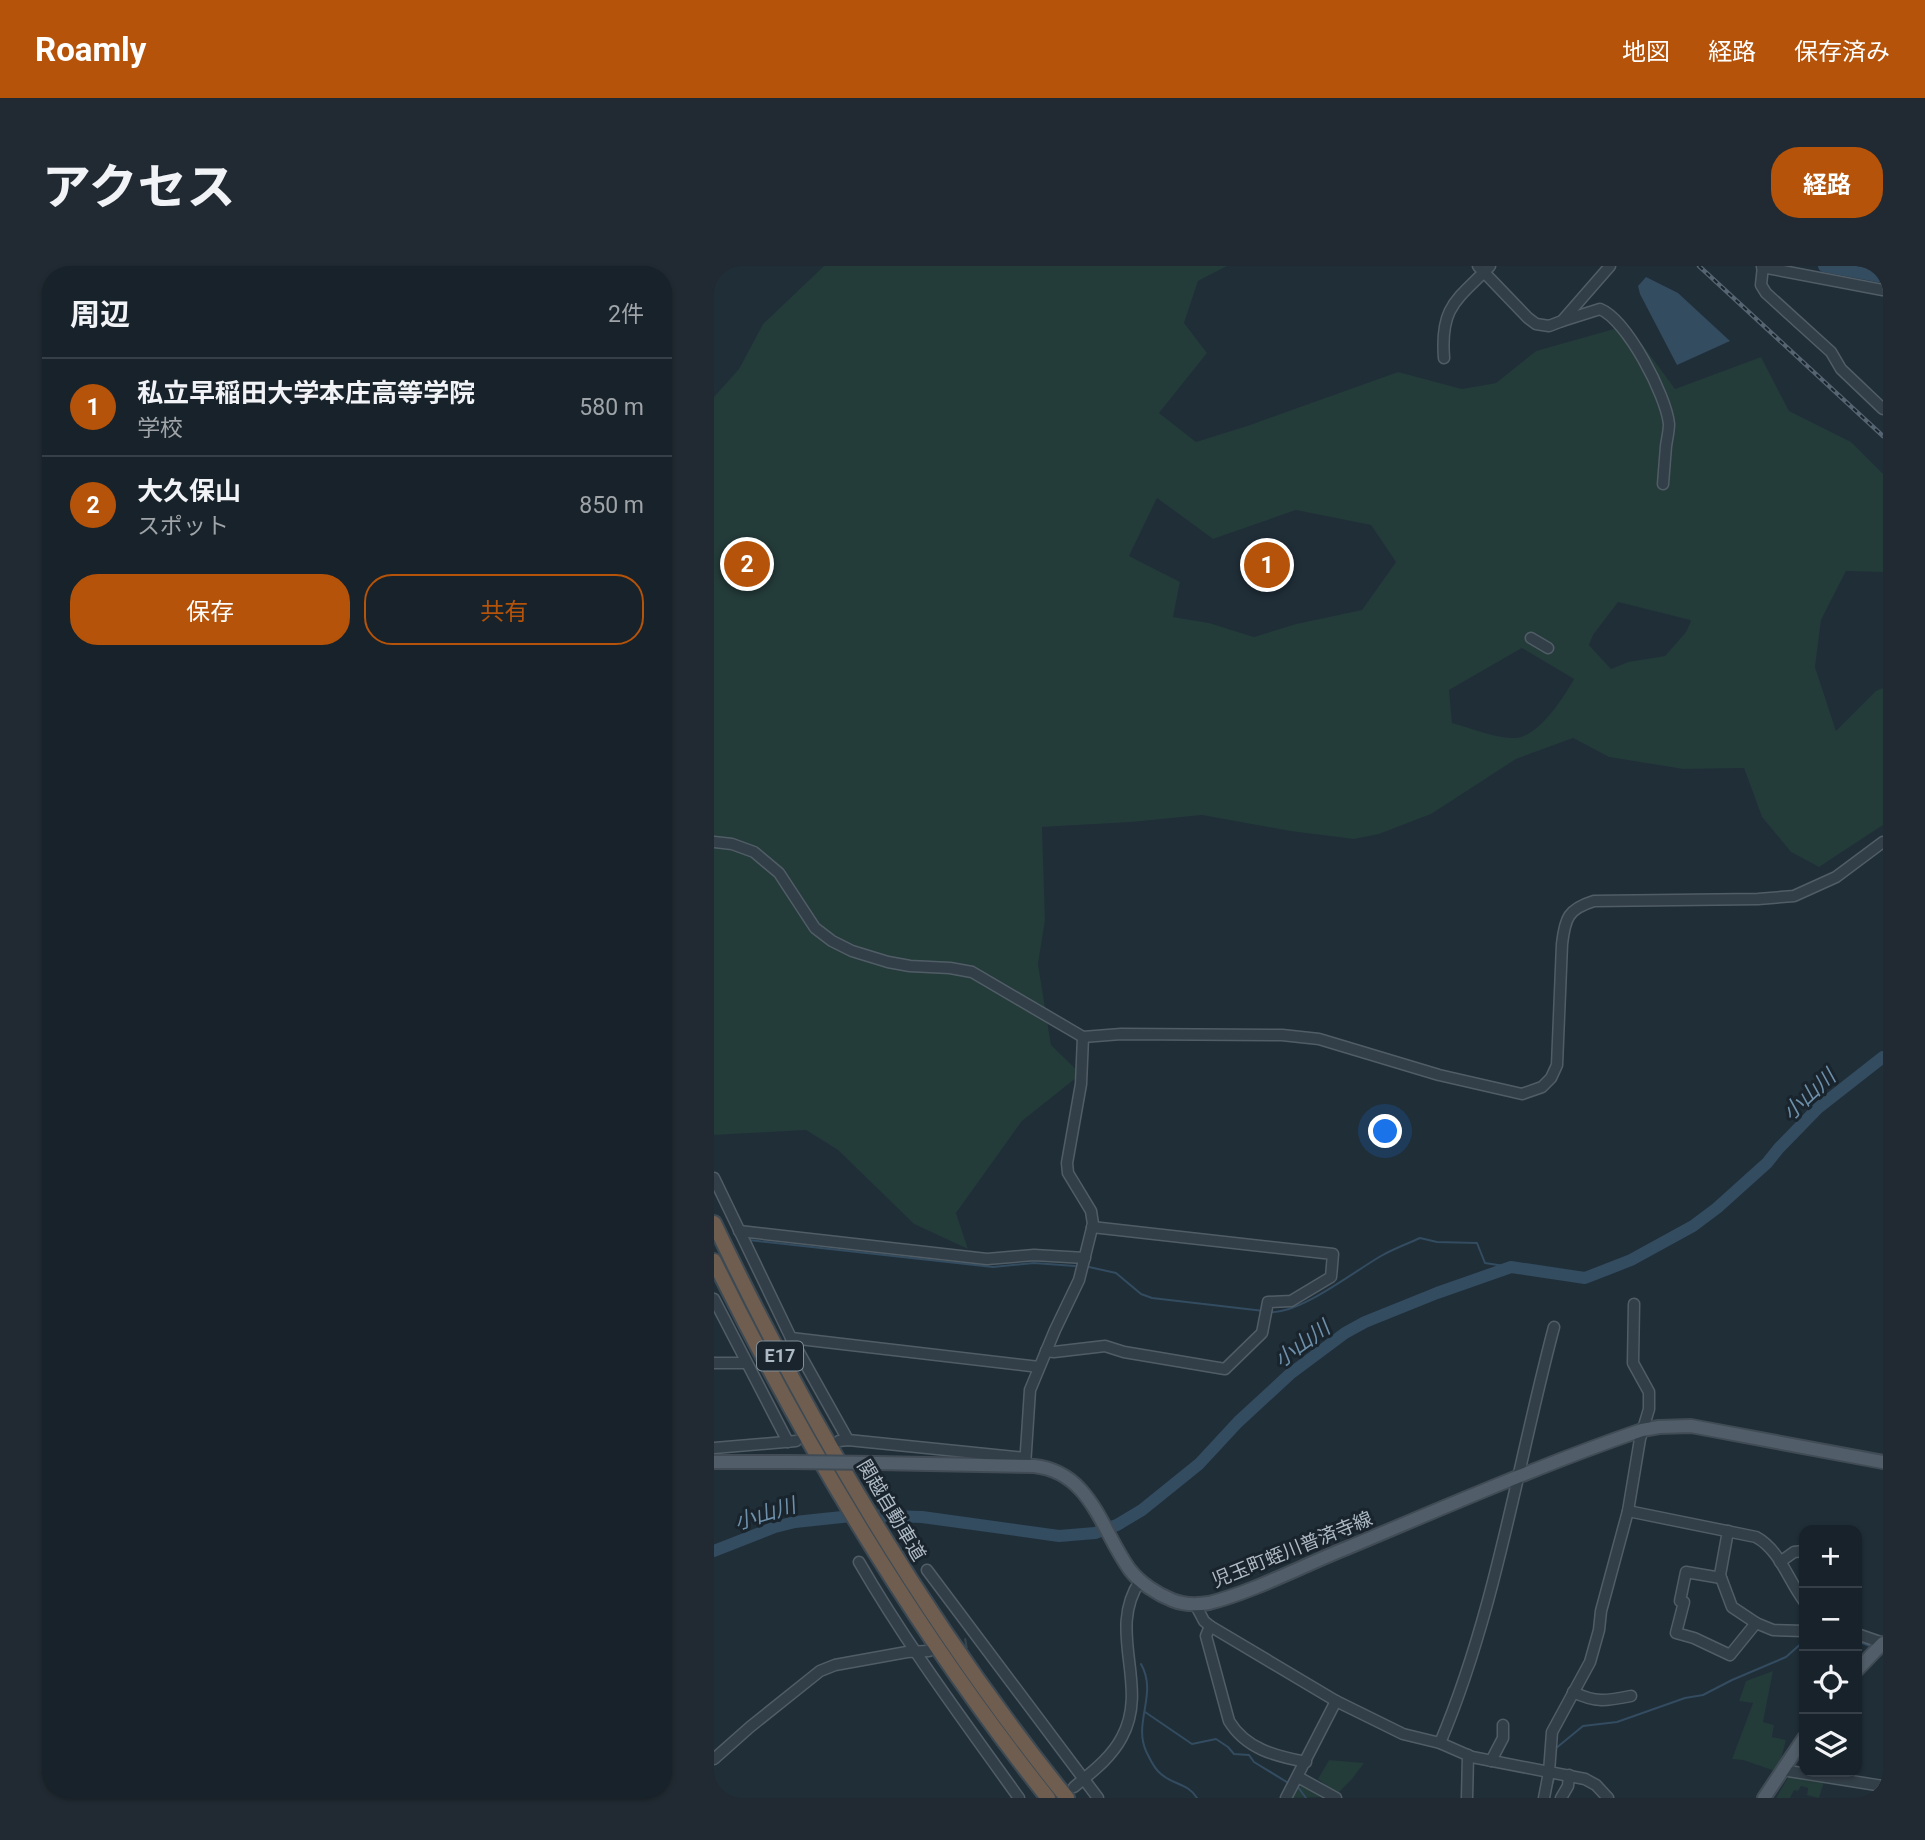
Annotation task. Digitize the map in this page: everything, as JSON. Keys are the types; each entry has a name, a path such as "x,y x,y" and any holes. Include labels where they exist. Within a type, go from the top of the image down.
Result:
{"highway":[{"name":"関越自動車道","path":"729,1227 766,1331 853,1484 904,1568 1007,1721 1070,1792"},
{"name":"関越自動車道","path":"714,1261 768,1370 835,1487 951,1667 1048,1798"}],"main road":[{"name":"児玉町蛭川普済寺線","path":"714,1462 1025,1462 1042,1467 1058,1472 1081,1488 1128,1568 1140,1581 1169,1599 1195,1604 1208,1603 1258,1585 1643,1430 1691,1426 1883,1462"},
{"path":"1862,1665 1883,1643"},
{"path":"1764,1798 1799,1745"}],"street":[{"path":"1562,321 1609,267"},
{"path":"1883,290 1763,267 1761,285 1766,293 1831,352 1841,369 1883,410"},
{"path":"1444,358 1444,323 1450,309 1484,268 1536,324 1549,326 1600,309 1608,312 1645,362 1660,394 1669,425 1663,484"},
{"path":"1531,638 1548,648"},
{"path":"714,842 732,844 754,852 779,873 815,928 832,941 852,951 888,962 971,972 1083,1037 1133,1034 1282,1035 1319,1039 1451,1078 1498,1090 1527,1093 1548,1082 1557,1065 1562,944 1564,925 1571,912 1594,901 1758,900 1794,896 1836,877 1883,842"},
{"path":"714,1178 729,1227 844,1441 1025,1462 1030,1390 1079,1280 1092,1227 1091,1212 1069,1173 1068,1163 1082,1084 1083,1037"},
{"path":"729,1227 974,1258 1034,1255 1085,1258"},
{"path":"1046,1351 1105,1346 1124,1352 1225,1369 1262,1333 1268,1302 1291,1301 1331,1277 1334,1254 1092,1227"},
{"path":"714,1299 746,1363 792,1442 714,1448"},
{"path":"1544,1798 1552,1732 1590,1662 1599,1630 1601,1611 1628,1511 1650,1401 1649,1392 1633,1363 1634,1304"},
{"path":"1440,1743 1459,1698 1495,1574 1554,1327"},
{"path":"791,1338 1039,1367"},
{"path":"714,1363 746,1363"},
{"path":"1628,1511 1752,1535 1765,1542 1799,1593"},
{"path":"1728,1531 1720,1575 1732,1608 1773,1630 1799,1631"},
{"path":"1780,1562 1799,1552"},
{"path":"859,1562 915,1652 1019,1798"},
{"path":"927,1570 1098,1798"},
{"path":"1721,1578 1686,1572 1681,1601 1684,1602 1676,1633 1694,1638 1730,1655 1756,1623"},
{"path":"1070,1792 1111,1754 1128,1726 1134,1694 1126,1626 1132,1597 1140,1581"},
{"path":"1195,1604 1204,1621 1210,1626 1336,1701 1403,1734 1440,1743 1468,1755 1585,1779 1596,1785 1608,1798"},
{"path":"1210,1626 1206,1636 1229,1721 1236,1732 1246,1742 1257,1747 1282,1757 1306,1762"},
{"path":"1862,1636 1883,1643"},
{"path":"967,1643 978,1639"},
{"path":"714,1759 820,1671 835,1665 929,1651"},
{"path":"1573,1692 1592,1700 1609,1701 1631,1696"},
{"path":"1286,1798 1336,1701"},
{"path":"1491,1760 1503,1738 1503,1725"},
{"path":"1467,1798 1468,1755"},
{"path":"1782,1770 1883,1786"},
{"path":"1561,1798 1568,1786 1569,1776"},
{"path":"1298,1777 1336,1798"}],"green space":[{"path":"824,266 1227,266 1198,281 1184,323 1207,353 1159,413 1196,442 1398,372 1462,389 1496,383 1536,351 1628,325 1675,389 1761,357 1789,411 1851,442 1883,474 1883,572 1846,571 1821,620 1815,667 1836,731 1876,691 1883,688 1883,825 1819,867 1791,852 1762,817 1744,768 1683,769 1609,757 1573,738 1516,759 1431,814 1379,834 1354,839 1202,815 1042,827 1045,920 1038,964 1051,1045 1081,1074 1022,1121 956,1213 968,1249 914,1224 838,1150 806,1130 714,1135 714,397 739,369 763,324","holes":["1157,498 1213,539 1296,510 1371,525 1396,562 1362,610 1296,624 1254,637 1209,623 1173,617 1180,582 1129,556","1618,602 1691,621 1686,632 1665,656 1628,662 1611,669 1589,645 1593,635","1522,648 1574,679 1556,707 1540,725 1521,737 1512,738 1452,723 1449,690"]},
{"path":"1773,1671 1763,1722 1774,1725 1772,1737 1786,1740 1775,1771 1732,1759 1753,1703 1739,1701 1746,1681"},
{"path":"1329,1760 1364,1763 1337,1794 1318,1779"},
{"path":"1789,1776 1824,1782 1819,1798 1807,1795 1808,1788 1801,1786 1798,1791 1794,1790 1790,1798 1776,1798"},
{"path":"1298,1782 1325,1797 1291,1798"}],"water":[{"path":"1646,277 1678,293 1730,341 1677,365 1640,294 1638,286"}],"waterway":[{"path":"1824,266 1883,277"},
{"name":"小山川","path":"714,1551 795,1522 861,1515 922,1517 1059,1536 1095,1533 1117,1525 1142,1510 1199,1464 1238,1422 1290,1374 1345,1333 1365,1322 1511,1267 1585,1278 1631,1260 1693,1226 1767,1163 1818,1108 1883,1057"},
{"path":"1269,1312 1295,1307 1310,1300 1381,1256 1420,1238 1437,1242 1477,1243 1485,1263 1511,1267"},
{"path":"749,1240 993,1267 1034,1263 1075,1266"},
{"path":"1089,1267 1116,1273 1141,1294 1152,1298 1264,1311"},
{"path":"1862,1643 1870,1646"},
{"path":"1555,1749 1583,1726 1617,1722 1685,1698 1703,1695 1786,1657 1799,1645"},
{"path":"1141,1664 1147,1686 1142,1729 1146,1751 1159,1772 1189,1789 1197,1798"},
{"path":"1145,1712 1192,1744 1216,1739 1234,1754 1249,1755 1254,1762 1290,1784"},
{"path":"1549,1794 1554,1779"},
{"path":"1298,1787 1306,1798"}],"tunnel":[{"path":"950,1646 967,1643"}],"railway":[{"path":"1699,266 1883,436"}],"place":[{"name":"大久保山","path":"747,564"},
{"name":"私立早稲田大学本庄高等学院","path":"1267,565"}]}
